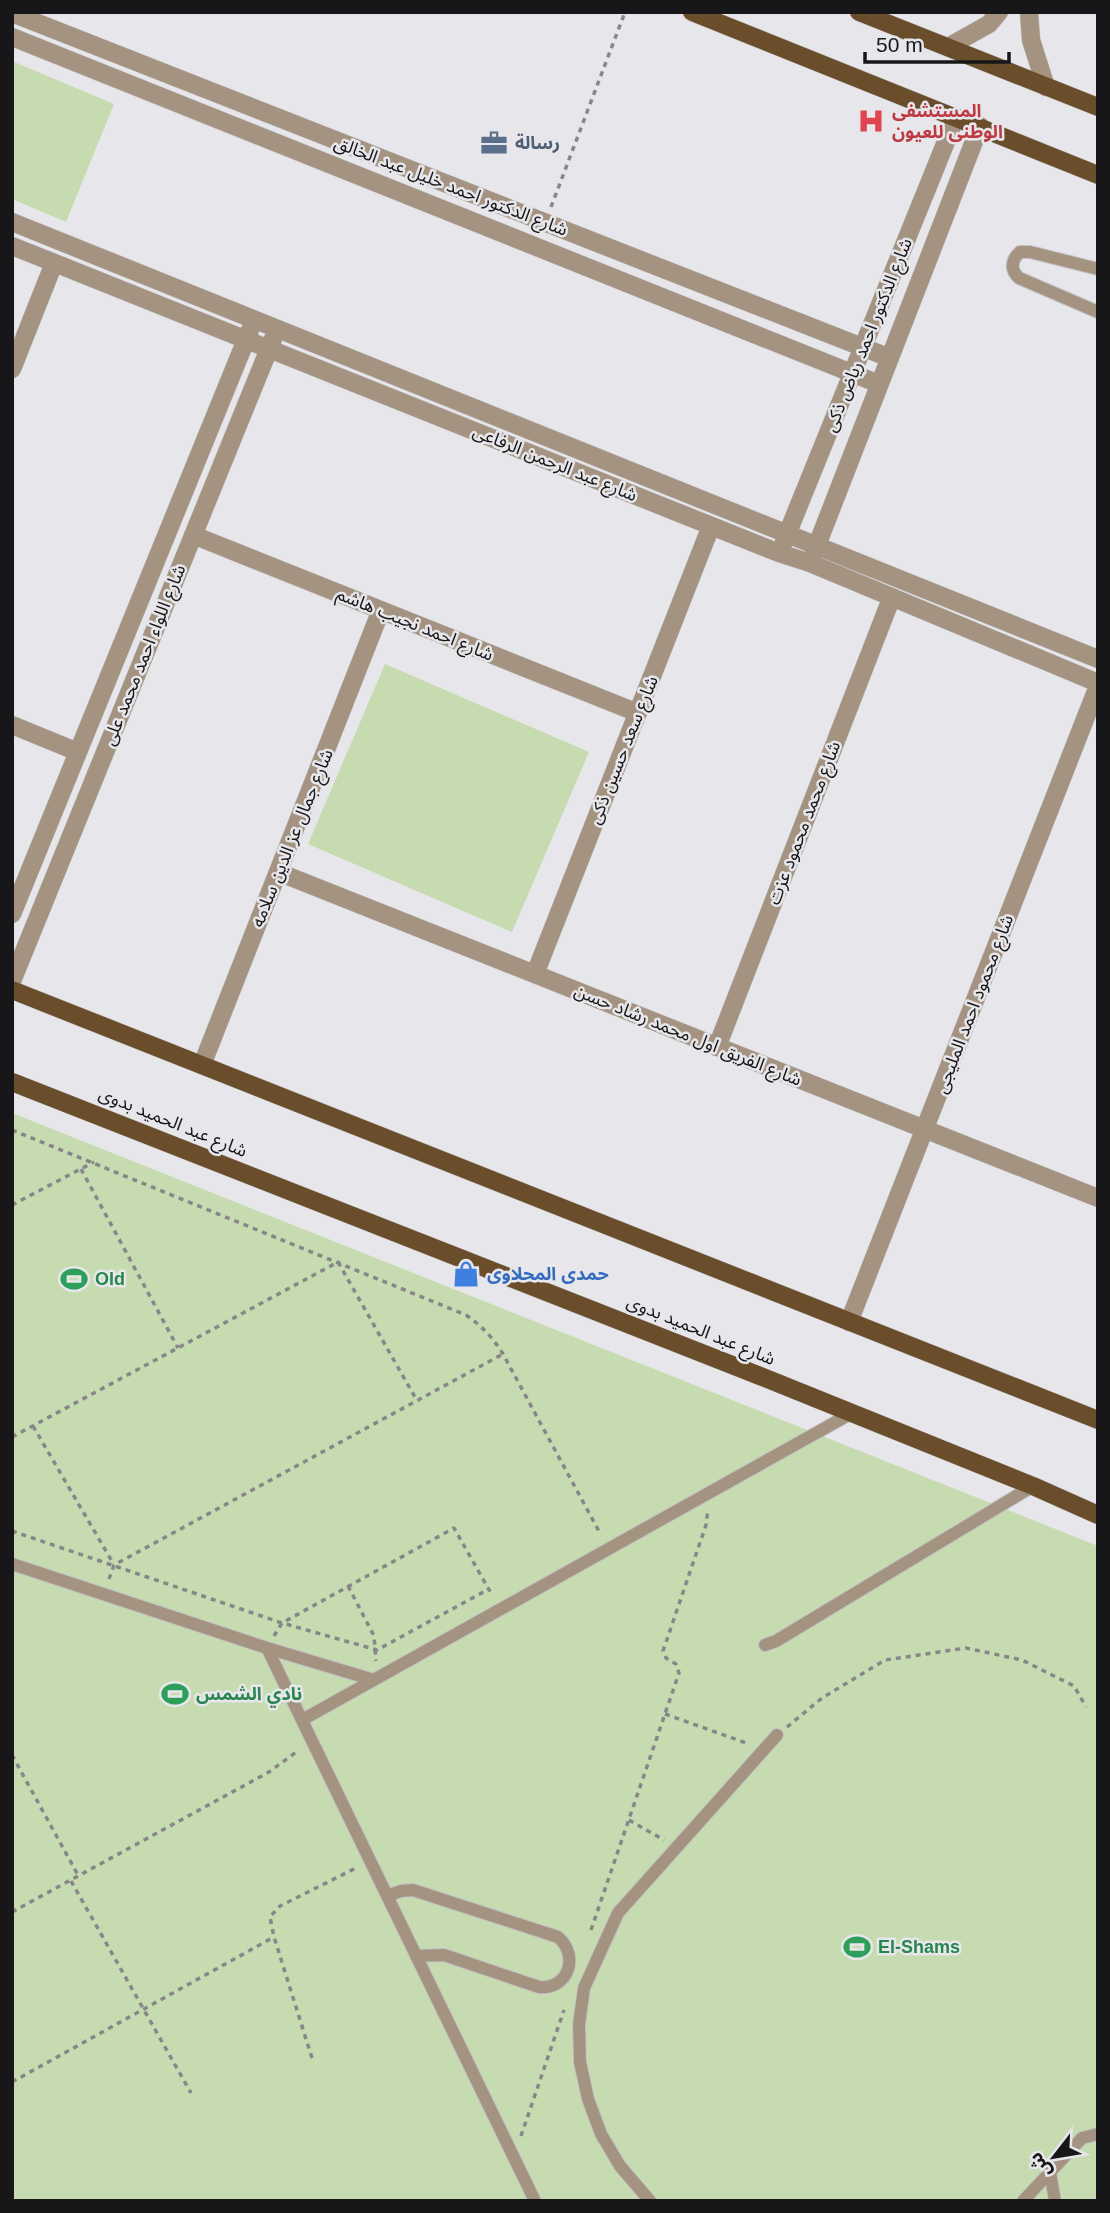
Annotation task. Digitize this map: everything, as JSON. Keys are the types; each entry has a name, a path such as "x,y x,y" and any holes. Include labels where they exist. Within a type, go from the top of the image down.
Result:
{"main road":[{"path":"692,12 1098,174"},
{"path":"859,12 1098,107"},
{"path":"12,990 1098,1420"},
{"name":"شارع عبد الحميد بدوى","path":"12,1082 852,1413 1098,1515"}],"street":[{"path":"948,47 989,24 999,12"},
{"path":"1030,12 1031,40 1046,87"},
{"name":"شارع الدكتور احمد خليل عبد الخالق","path":"12,13 890,358"},
{"name":"شارع الدكتور احمد خليل عبد الخالق","path":"12,37 879,384"},
{"path":"222,121 231,99"},
{"name":"شارع الدكتور احمد رياض ذكى","path":"779,553 956,117"},
{"name":"شارع الدكتور احمد رياض ذكى","path":"810,563 980,126"},
{"name":"شارع عبد الرحمن الرفاعى","path":"12,222 1098,659"},
{"name":"شارع عبد الرحمن الرفاعى","path":"12,246 711,526 810,563 1098,685"},
{"path":"12,369 54,263"},
{"name":"شارع اللواء احمد محمد على","path":"12,914 254,320"},
{"name":"شارع اللواء احمد محمد على","path":"12,981 277,329"},
{"name":"شارع سعد حسين ذكى","path":"534,974 711,526"},
{"name":"شارع احمد نجيب هاشم","path":"193,535 638,713"},
{"name":"شارع محمد محمود عزت","path":"717,1047 891,599"},
{"name":"شارع جمال عز الدين سلامه","path":"202,1065 381,610"},
{"name":"شارع محمود احمد المليجى","path":"849,1322 1098,685"},
{"path":"12,724 78,752"},
{"name":"شارع الفريق اول محمد رشاد حسن","path":"278,872 1098,1198"}],"lane":[{"path":"1097,311 1019,278 1012,264 1016,255 1025,251 1098,269"},
{"path":"302,1720 852,1413"},
{"path":"765,1645 776,1641 1033,1486"},
{"path":"12,1564 267,1648 374,1680"},
{"path":"267,1648 535,2201"},
{"path":"644,2199 601,2134 585,2087 580,2062 579,2025 584,1988 618,1913 777,1735"},
{"path":"387,1896 413,1890 558,1937 566,1943 570,1961 562,1980 556,1986 547,1988 444,1955 416,1956"},
{"path":"1023,2201 1082,2138 1098,2134"},
{"path":"1050,2172 1055,2201"}],"path":[{"path":"545,223 625,12"},
{"path":"12,1130 466,1315 488,1332 503,1354 609,1549"},
{"path":"12,1205 94,1162"},
{"path":"81,1169 178,1348"},
{"path":"12,1437 338,1262"},
{"path":"338,1262 416,1399"},
{"path":"104,1594 114,1565 503,1354"},
{"path":"33,1426 114,1565"},
{"path":"588,1938 679,1674 676,1664 666,1658 663,1651 706,1525 706,1495"},
{"path":"267,1648 282,1623 454,1528 500,1609"},
{"path":"12,1531 282,1623 377,1650 489,1589"},
{"path":"348,1586 374,1636 377,1650 374,1680"},
{"path":"777,1735 822,1698 885,1660 966,1648 1022,1660 1074,1685 1086,1707"},
{"path":"665,1714 764,1749"},
{"path":"12,1912 269,1772 312,1741"},
{"path":"12,1755 79,1877"},
{"path":"629,1820 677,1848"},
{"path":"312,2058 270,1917 274,1911 370,1861"},
{"path":"71,1881 191,2093"},
{"path":"12,2082 274,1937"},
{"path":"513,2157 564,2010"}],"green space":[{"path":"12,61 114,104 66,222 12,199"},
{"path":"385,664 589,752 512,932 308,844"},
{"path":"12,1113 1098,1546 1098,2201 12,2201"}],"place":[{"name":"المستشفى الوطنى للعيون","path":"871,121"},
{"name":"رسالة","path":"494,143"},
{"name":"حمدى المحلاوى","path":"466,1274"},
{"name":"Old","path":"74,1279"},
{"name":"نادي الشمس","path":"175,1694"},
{"name":"El-Shams","path":"857,1947"}]}
